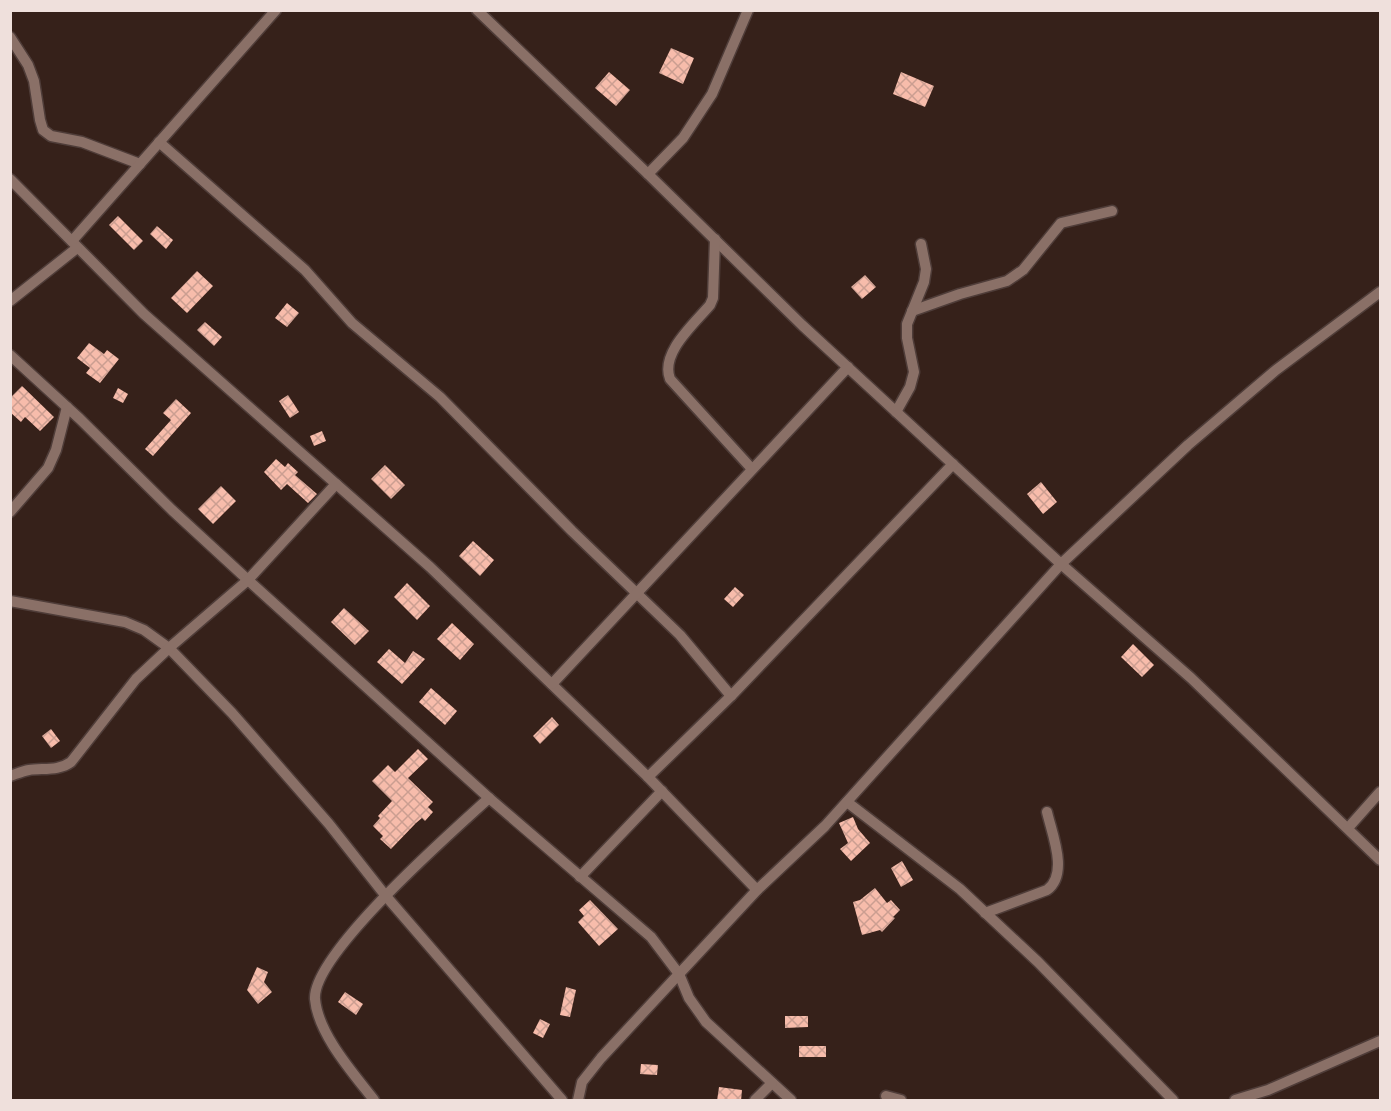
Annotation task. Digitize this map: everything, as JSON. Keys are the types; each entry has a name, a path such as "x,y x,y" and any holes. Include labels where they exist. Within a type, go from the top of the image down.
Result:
{"street":[{"path":"10,301 74,244 140,164 276,10"},
{"path":"477,10 848,367 1061,564 1191,678 1380,860"},
{"path":"648,174 683,138 712,94 748,10"},
{"path":"10,38 28,64 34,81 43,130 51,136 82,141 140,164"},
{"path":"159,142 305,270 352,323 440,397 680,635 731,696"},
{"path":"10,179 144,314 430,567 648,777 757,890"},
{"path":"912,311 1007,281 1023,270 1061,223 1112,211"},
{"path":"715,239 713,298 710,305 672,351 667,363 667,371 670,379 752,469"},
{"path":"896,412 910,387 914,372 907,324 924,282 926,269 921,244"},
{"path":"578,1101 582,1082 601,1058 757,890 825,826 1061,564 1197,438 1276,370 1380,292"},
{"path":"10,355 248,580 489,798 651,937 679,974 689,998 706,1022 791,1101"},
{"path":"552,684 848,367"},
{"path":"10,512 48,468 56,450 67,407"},
{"path":"648,777 731,696 953,464"},
{"path":"10,776 27,770 66,766 71,762 136,680 169,648 248,580 336,484"},
{"path":"10,601 125,622 144,630 169,648 232,713 329,824 385,896 562,1101"},
{"path":"580,877 662,791"},
{"path":"1348,828 1380,792"},
{"path":"374,1101 331,1042 318,1013 315,997 319,979 327,963 385,896 489,798"},
{"path":"847,802 960,889 1038,962 1173,1101"},
{"path":"986,913 1047,890 1053,885 1058,868 1047,812"},
{"path":"1235,1101 1268,1090 1380,1041"},
{"path":"754,1101 772,1083"},
{"path":"886,1096 901,1101"}],"building":[{"path":"671,48 694,58 683,84 659,73"},
{"path":"609,72 630,90 616,106 595,88"},
{"path":"901,72 934,86 925,107 893,94"},
{"path":"118,216 143,241 134,250 109,225"},
{"path":"157,226 173,240 166,249 150,234"},
{"path":"197,271 213,286 187,313 171,298"},
{"path":"865,275 876,287 862,299 851,287"},
{"path":"287,303 299,313 287,327 275,318"},
{"path":"205,322 222,337 214,346 197,330"},
{"path":"89,343 104,354 107,350 119,359 100,383 86,373 90,368 77,358"},
{"path":"22,386 54,417 40,431 25,417 21,422 10,412 10,398"},
{"path":"118,388 128,394 123,403 113,398"},
{"path":"288,395 299,412 290,418 279,401"},
{"path":"176,399 191,413 153,456 145,449 171,420 163,413"},
{"path":"322,431 326,441 314,446 310,436"},
{"path":"276,459 285,467 288,463 298,472 295,475 317,494 308,503 287,484 281,490 264,472"},
{"path":"385,465 405,485 391,499 371,479"},
{"path":"1041,482 1057,502 1043,514 1027,494"},
{"path":"221,486 236,501 213,524 198,509"},
{"path":"473,541 494,560 480,576 459,556"},
{"path":"407,583 430,606 417,620 394,597"},
{"path":"735,587 744,595 733,607 724,599"},
{"path":"344,608 369,631 355,645 331,622"},
{"path":"452,623 474,644 460,660 437,639"},
{"path":"1133,644 1154,665 1142,677 1121,657"},
{"path":"389,649 405,663 413,651 425,659 402,684 377,662"},
{"path":"431,688 457,711 445,725 419,702"},
{"path":"552,717 559,725 540,744 533,736"},
{"path":"51,729 60,741 51,748 42,736"},
{"path":"418,749 428,759 408,778 433,802 428,807 433,812 425,821 422,818 416,823 391,849 380,839 383,836 373,826 380,818 378,816 392,801 372,781 388,765 395,772"},
{"path":"853,817 858,829 870,843 851,861 840,849 848,843 839,823"},
{"path":"902,861 913,880 901,887 891,868"},
{"path":"875,888 887,903 891,900 900,910 882,932 880,930 862,935 853,902 860,900"},
{"path":"590,900 618,929 599,946 578,922 584,916 579,910"},
{"path":"257,967 268,972 264,982 272,992 258,1004 247,990"},
{"path":"566,987 576,990 570,1017 560,1015"},
{"path":"345,992 363,1004 356,1015 338,1002"},
{"path":"785,1016 808,1016 808,1027 785,1028"},
{"path":"540,1019 550,1024 543,1038 533,1033"},
{"path":"799,1046 826,1046 826,1057 799,1057"},
{"path":"641,1064 658,1065 657,1075 640,1074"},
{"path":"719,1087 742,1090 741,1101 717,1101"}]}
